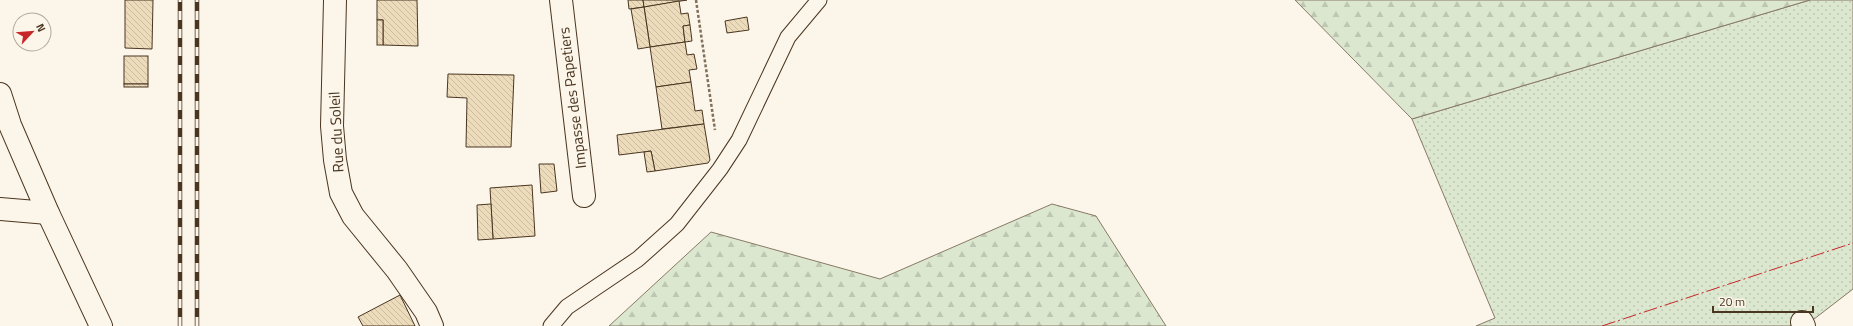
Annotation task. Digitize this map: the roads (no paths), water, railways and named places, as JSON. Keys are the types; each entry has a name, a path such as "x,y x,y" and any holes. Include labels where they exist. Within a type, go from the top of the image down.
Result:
{"street":[{"name":"Rue du Soleil","path":"335,0 332,126 335,160 341,193 353,216 397,270 426,312 432,326"},
{"name":"Impasse des Papetiers","path":"561,0 584,196"},
{"path":"0,94 10,125 48,213 101,326"},
{"path":"0,209 48,213"}],"lane":[{"path":"552,326 568,307 638,260 677,224 720,169 739,140 788,36 819,0"}],"railway":[{"path":"180,0 180,326"},
{"path":"197,0 197,326"}]}
